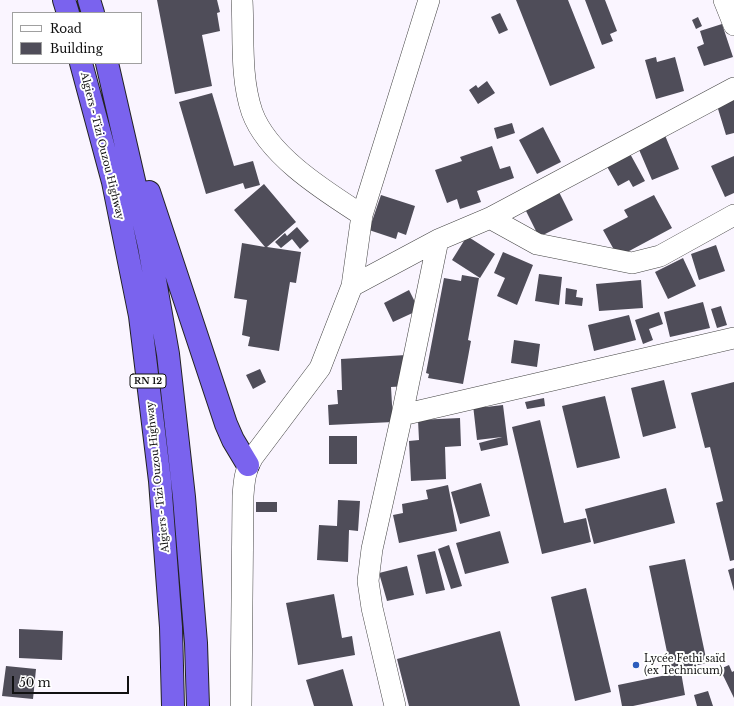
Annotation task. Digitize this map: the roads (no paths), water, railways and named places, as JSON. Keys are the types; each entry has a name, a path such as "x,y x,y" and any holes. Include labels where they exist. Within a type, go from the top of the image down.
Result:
{"highway":[{"path":"64,0 68,12"},
{"path":"89,0 93,12"},
{"name":"Algiers - Tizi Ouzou Highway","path":"81,64 113,182 140,316 160,481 171,627 173,706"},
{"name":"RN 12","path":"107,64 157,286 176,413 196,643 198,706"},
{"path":"125,143 150,195 228,428 248,465"}],"street":[{"path":"242,0 245,77 253,112 256,118 269,141 310,181 362,215"},
{"path":"241,706 243,496 248,465 320,368 352,286 362,215 429,0"},
{"path":"724,0 734,25"},
{"path":"352,286 438,240 490,218 734,88"},
{"path":"490,218 537,244 632,263 660,256 734,215"},
{"path":"395,706 372,608 368,581 372,549 402,415 438,240"},
{"path":"402,415 734,338"}],"place":[{"name":"Lycée Fethi saïd (ex Technicum)","path":"636,665"}]}
